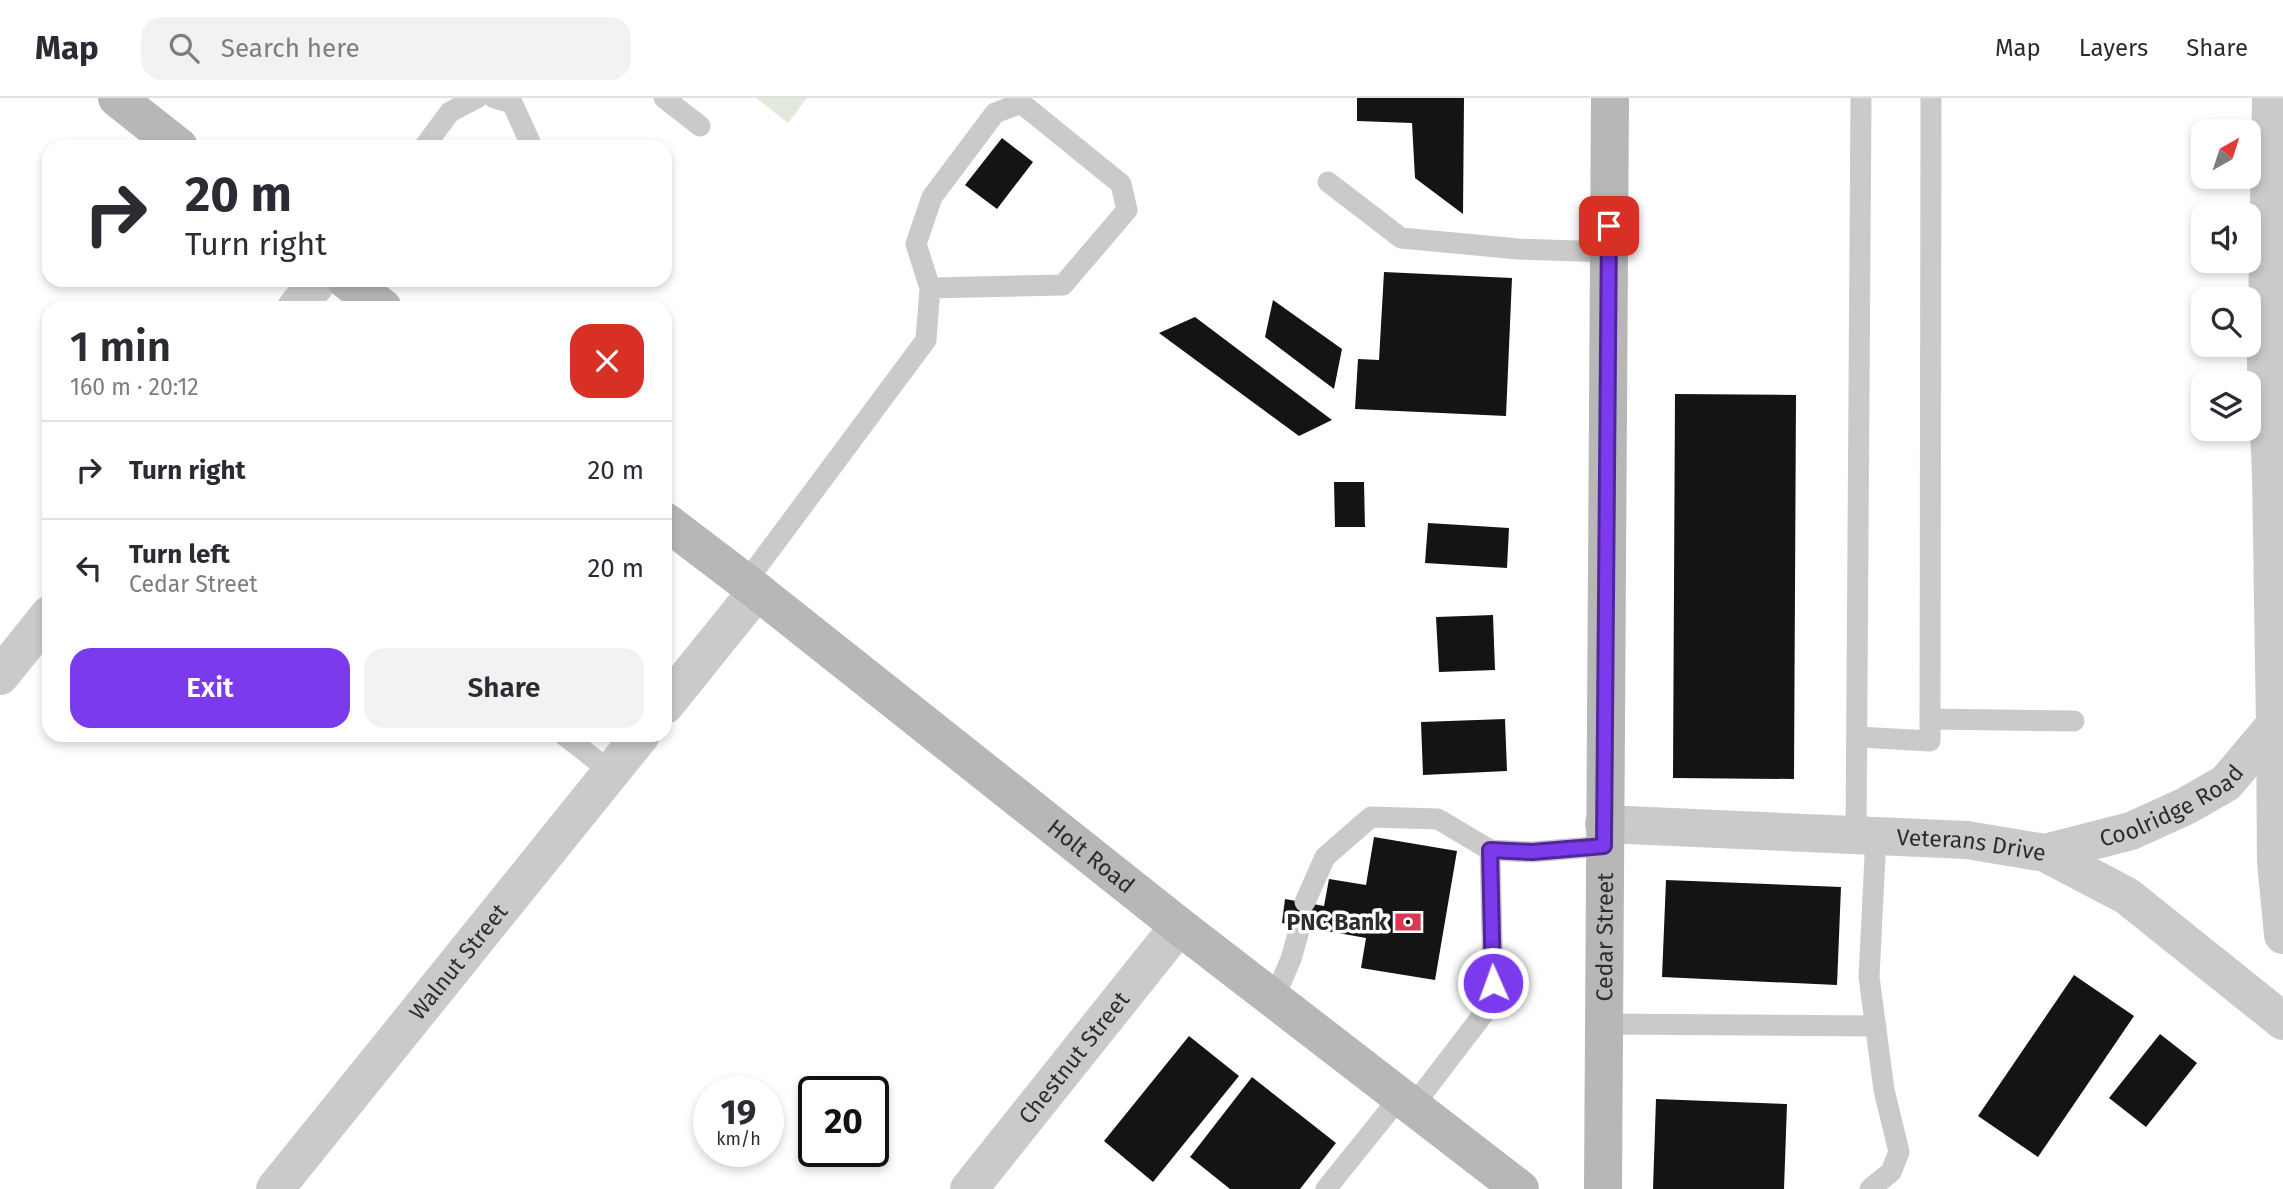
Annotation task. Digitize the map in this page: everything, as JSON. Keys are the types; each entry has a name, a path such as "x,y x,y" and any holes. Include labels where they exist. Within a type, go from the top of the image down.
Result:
{"main road":[{"path":"117,98 169,140"},
{"name":"Cedar Street","path":"1603,1189 1610,98"},
{"path":"355,287 374,301"},
{"name":"Holt Road","path":"672,526 1179,926 1520,1189"}],"street":[{"name":"Coolridge Road","path":"2271,98 2275,371 2272,475 2276,862 2283,936"},
{"path":"302,301 312,287"},
{"path":"672,696 752,587"},
{"path":"0,676 42,624"},
{"name":"Coolridge Road","path":"2045,853 2131,831 2186,806 2227,783 2275,725"},
{"name":"Walnut Street","path":"275,1189 635,742"},
{"name":"Veterans Drive","path":"1604,835 1866,836 1967,840 2045,853 2127,897 2283,1021"},
{"name":"Chestnut Street","path":"969,1189 1179,926"}],"lane":[{"path":"429,140 450,112 477,98"},
{"path":"494,98 512,103 529,140"},
{"path":"664,98 699,127"},
{"path":"1861,98 1858,737 1866,836 1869,977 1884,1090 1899,1152 1891,1172 1870,1189"},
{"path":"1858,737 1930,741 1931,98"},
{"path":"752,587 926,340 930,288 916,244 932,197 995,113 1021,103 1121,184 1127,210 1063,285 930,288"},
{"path":"1328,182 1401,237 1518,249 1609,252"},
{"path":"1930,719 2074,721"},
{"path":"573,742 611,772"},
{"path":"1305,902 1325,857 1371,817 1438,819 1490,850 1532,852 1604,835"},
{"path":"1326,1189 1407,1102 1488,1007 1493,983 1490,850"},
{"path":"1274,999 1291,959 1300,926"},
{"path":"1604,1024 1875,1026"}],"green space":[{"path":"756,98 807,98 788,123"}],"building":[{"path":"1357,98 1464,98 1463,214 1415,178 1412,123 1357,121"},
{"path":"1002,138 1033,162 997,209 965,185"},
{"path":"1384,272 1512,278 1506,416 1355,409 1358,359 1379,360"},
{"path":"1273,300 1342,349 1334,389 1265,337"},
{"path":"1195,317 1332,420 1299,436 1159,333"},
{"path":"1675,394 1796,395 1794,779 1673,778"},
{"path":"1334,482 1364,482 1365,527 1335,527"},
{"path":"1428,523 1509,528 1507,568 1425,563"},
{"path":"1493,615 1495,670 1439,672 1436,617"},
{"path":"1505,719 1507,771 1423,775 1421,722"},
{"path":"1374,837 1457,851 1435,980 1361,968 1366,938 1282,923 1285,899 1324,906 1329,879 1366,885"},
{"path":"1666,880 1841,887 1837,985 1662,977"},
{"path":"2074,975 2134,1016 2038,1157 1978,1116"},
{"path":"2160,1034 2197,1063 2146,1127 2109,1098"},
{"path":"1189,1036 1239,1076 1153,1182 1104,1141"},
{"path":"1252,1077 1336,1143 1300,1189 1230,1189 1190,1157"},
{"path":"1656,1099 1787,1104 1784,1189 1653,1189"}],"place":[{"name":"PNC Bank","path":"1408,922"}],"route":[{"path":"1493,983 1490,850 1532,852 1604,846 1609,226"}]}
